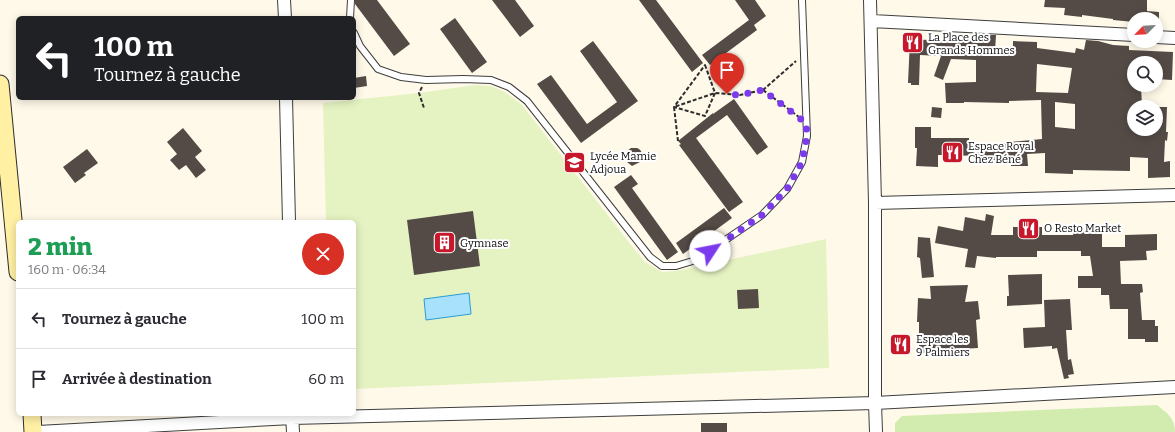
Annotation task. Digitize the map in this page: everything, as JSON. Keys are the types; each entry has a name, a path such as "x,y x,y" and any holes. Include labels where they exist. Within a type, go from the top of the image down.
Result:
{"street":[{"path":"284,0 285,16"},
{"path":"870,0 872,21 875,203 876,432"},
{"path":"872,21 1127,36"},
{"path":"1163,37 1175,38"},
{"path":"0,84 16,251"},
{"path":"286,100 288,220"},
{"path":"875,203 1175,195"},
{"path":"356,414 875,402 1175,387"},
{"path":"32,416 33,432"},
{"path":"38,432 292,416 293,432"}],"lane":[{"path":"350,16 351,0"},
{"path":"356,38 360,46 378,69 401,77 426,80 463,78 491,80 509,86 527,101 650,257 662,266 676,266 696,260 762,215 787,189 802,162 807,136 802,0"}],"path":[{"path":"674,107 715,93 740,95 763,90 804,54"},
{"path":"674,107 705,116 715,93 705,65 674,107 678,141"},
{"path":"424,108 419,93 426,80"},
{"path":"763,90 806,123"}],"green space":[{"path":"476,85 491,86 505,92 522,105 645,262 662,272 676,271 826,239 829,368 356,389 356,220 326,220 323,103 419,93"},
{"path":"1157,405 1172,419 1175,432 895,432 895,423 902,416"}],"water":[{"path":"469,293 471,314 426,320 424,299"}],"building":[{"path":"355,0 377,0 410,44 394,56 355,4"},
{"path":"492,0 515,0 534,26 520,37"},
{"path":"639,0 656,0 703,63 692,72"},
{"path":"735,0 755,0 766,16 754,25 757,30 710,65 702,55 749,20"},
{"path":"1045,0 1147,0 1147,11 1159,12 1127,12 1127,21 1082,15 1082,17 1064,15 1065,8 1044,7"},
{"path":"455,18 487,62 472,73 440,29"},
{"path":"975,35 996,35 995,51 1013,52 1013,41 1037,42 1037,48 1075,53 1076,48 1084,50 1086,40 1127,46 1129,50 1173,52 1172,80 1163,79 1163,56 1127,56 1127,92 1141,92 1142,100 1127,100 1127,136 1163,136 1163,107 1167,107 1166,132 1168,132 1167,141 1165,140 1164,162 1170,161 1170,177 1148,178 1148,158 1130,157 1130,171 1073,170 1073,174 1045,173 1045,153 1027,154 1028,166 1011,166 1011,159 981,161 981,156 938,155 938,167 916,166 917,148 915,148 915,127 931,127 931,138 969,138 969,146 1042,139 1041,100 1009,101 1009,103 946,103 945,83 976,82 976,60 951,59 943,80 934,76 941,56 920,55 919,85 911,85 911,83 908,83 910,39 947,41 947,36 975,38","holes":["1037,64 1072,68 1068,93 1036,92","1055,102 1075,104 1075,129 1055,127"]},
{"path":"593,41 638,101 581,143 537,84 551,75 587,124 617,102 580,51"},
{"path":"366,76 367,86 356,88 356,78"},
{"path":"734,99 768,147 757,155 727,115 696,138 743,202 729,212 679,145 681,144 678,141 713,113"},
{"path":"932,107 942,108 941,118 931,117"},
{"path":"183,128 202,151 195,157 206,170 196,178 186,165 179,170 170,160 177,154 167,142"},
{"path":"631,148 639,149 643,157 640,162 632,166 627,162 625,156 627,151"},
{"path":"87,149 98,163 84,173 86,175 75,183 63,167"},
{"path":"631,175 638,184 632,188 678,252 667,260 614,187"},
{"path":"724,208 732,218 683,254 676,243"},
{"name":"Gymnase","path":"473,211 480,266 414,275 407,220"},
{"path":"986,214 994,216 991,235 1013,235 1013,227 1042,227 1042,235 1073,235 1074,231 1102,231 1102,247 1125,247 1125,235 1157,234 1157,250 1146,251 1147,260 1120,261 1121,284 1142,284 1143,292 1140,293 1142,320 1155,320 1155,326 1158,326 1158,342 1145,342 1145,339 1128,339 1128,309 1110,309 1109,295 1101,295 1101,288 1078,288 1078,276 1093,276 1090,256 1081,256 1081,251 1037,251 1037,257 996,258 977,256 975,268 965,267 968,249 935,243 938,226 963,231 965,217 985,221"},
{"path":"918,237 930,238 934,277 922,278 920,258 917,257"},
{"path":"1042,274 1042,304 1007,306 1007,296 1009,296 1008,275"},
{"path":"968,285 965,302 978,301 980,319 976,320 978,348 944,350 944,353 919,353 919,322 917,322 918,298 931,299 930,286"},
{"path":"758,289 759,308 738,309 737,290"},
{"path":"1070,299 1072,330 1066,330 1068,360 1071,359 1074,374 1068,375 1069,378 1064,379 1057,348 1052,349 1052,346 1024,348 1023,328 1045,327 1044,300"},
{"path":"701,423 727,423 727,432 701,432"}],"place":[{"name":"La Place des Grands Hommes","path":"913,43"},
{"name":"Espace Royal Chez Béné","path":"953,152"},
{"name":"Lycée Mamie Adjoua","path":"575,162"},
{"name":"O Resto Market","path":"1029,228"},
{"name":"Gymnase","path":"444,243"},
{"name":"Espace les 9 Palmiers","path":"901,345"}],"route":[{"path":"710,251 762,215 787,189 802,162 807,136 806,123 763,90 740,95 727,94"}]}
